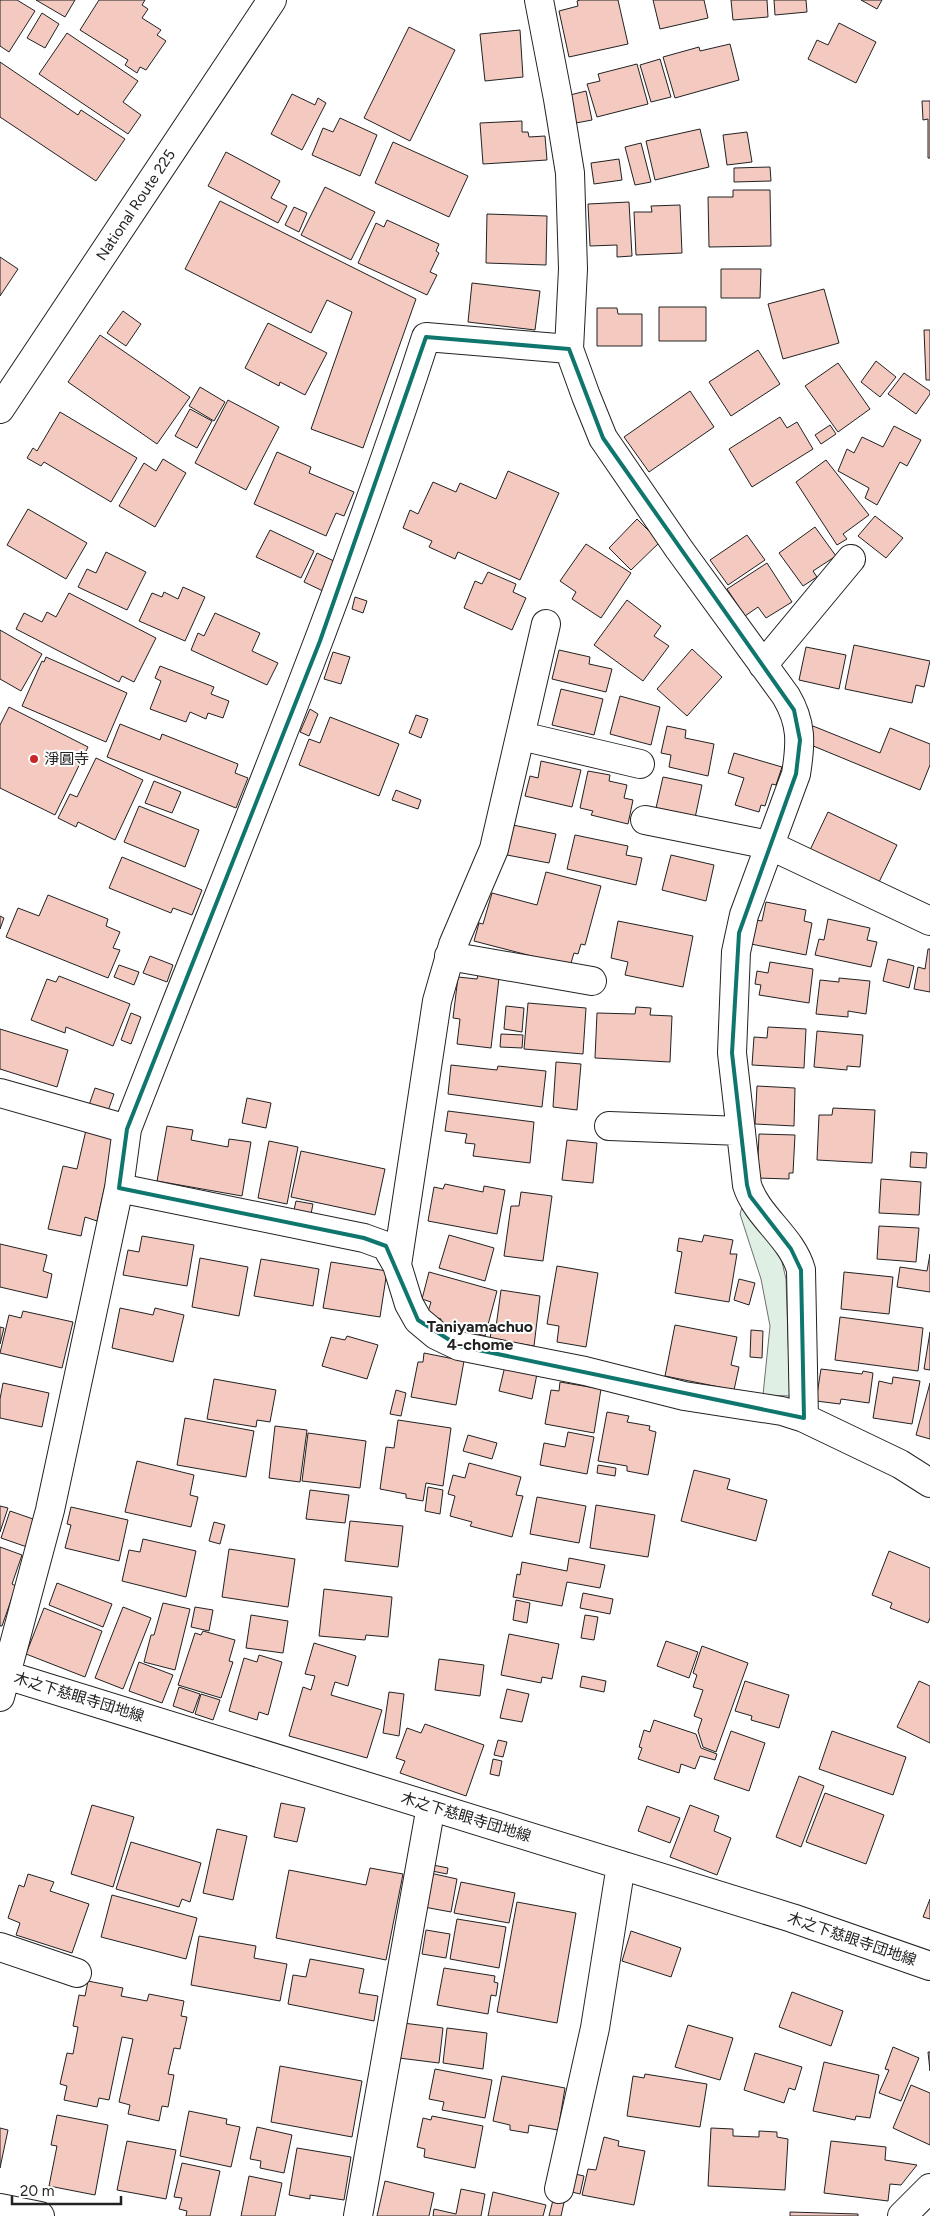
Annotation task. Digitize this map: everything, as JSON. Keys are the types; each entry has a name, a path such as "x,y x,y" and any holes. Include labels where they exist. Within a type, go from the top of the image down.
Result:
{"main road":[{"name":"National Route 225","path":"0,409 272,0"},
{"path":"539,0 570,173 574,269 569,348 586,396 603,438 679,549 794,710 798,722 800,740 796,774 744,915 736,952 732,1053 740,1131 750,1196 791,1249 798,1260 800,1270 804,1418"},
{"path":"2,1681 50,1510 119,1188 127,1129 320,641 389,451 426,337 569,348"},
{"path":"763,665 851,558"},
{"path":"397,1265 437,1001 450,956 494,849 546,624"},
{"path":"521,736 640,764"},
{"path":"645,820 769,845 930,921"},
{"path":"450,956 592,981"},
{"path":"0,1093 127,1129"},
{"path":"610,1126 740,1131"},
{"path":"119,1188 364,1238 386,1246 397,1265 409,1304 418,1320 436,1335 459,1346 585,1371 684,1396 782,1411 804,1418 900,1464 930,1483"},
{"name":"木之下慈眼寺団地線","path":"2,1681 431,1806 792,1918 930,1966"},
{"path":"358,2216 431,1806"},
{"path":"559,2189 595,2028 622,1865"},
{"path":"0,1947 77,1973"},
{"path":"902,2216 930,2188"},
{"path":"0,2208 40,2216"}],"highlighted area":[{"path":"426,337 569,349 603,438 794,710 800,740 796,774 739,933 732,1053 747,1185 750,1196 791,1249 801,1270 804,1418 459,1346 418,1320 386,1246 364,1238 119,1188 127,1129 320,641"}],"green space":[{"path":"743,1204 779,1249 786,1279 790,1396 763,1395 770,1326 761,1279 740,1214"}],"building":[{"path":"0,0 17,0 35,11 9,52 0,46"},
{"path":"36,0 75,0 65,17"},
{"path":"99,0 145,0 142,5 148,9 142,18 161,30 157,35 166,41 146,70 140,67 137,73 125,65 128,60 80,30"},
{"path":"580,0 618,0 628,44 569,57 559,11 578,6 577,1"},
{"path":"653,0 704,0 708,18 660,29"},
{"path":"731,0 767,0 768,17 733,20"},
{"path":"774,0 806,0 807,12 775,15"},
{"path":"861,0 882,0 877,9"},
{"path":"42,13 59,24 45,48 27,38"},
{"path":"839,23 876,42 856,83 808,59 817,40 828,45"},
{"path":"409,27 455,50 410,141 364,118"},
{"path":"520,30 523,77 485,81 480,34"},
{"path":"67,33 138,81 123,102 141,115 128,134 39,74"},
{"path":"730,44 739,80 675,98 663,57 699,47 700,51"},
{"path":"660,59 671,97 651,102 640,65"},
{"path":"0,62 78,115 81,110 125,139 96,181 0,117"},
{"path":"637,64 648,104 597,117 587,84 600,81 598,74"},
{"path":"586,91 592,120 576,123 570,95"},
{"path":"292,94 315,105 318,98 326,103 302,150 271,134"},
{"path":"922,101 930,101 930,158 928,158 928,119 923,120"},
{"path":"340,118 377,135 360,176 312,155 323,128 333,132"},
{"path":"522,121 522,132 528,132 529,137 545,136 547,160 483,164 480,123"},
{"path":"700,129 709,167 655,180 646,141"},
{"path":"747,132 752,162 727,165 723,135"},
{"path":"393,142 468,176 449,217 375,183"},
{"path":"641,143 651,182 635,185 625,147"},
{"path":"226,152 280,181 271,198 287,206 278,223 208,186"},
{"path":"619,159 622,180 594,184 591,163"},
{"path":"770,167 771,181 734,182 734,168"},
{"path":"325,187 375,212 351,260 301,235"},
{"path":"733,190 770,190 771,246 709,247 708,197 733,197"},
{"path":"220,201 416,299 363,448 311,429 352,312 327,300 311,333 185,269"},
{"path":"629,202 632,256 617,257 617,245 590,246 588,204"},
{"path":"680,205 682,253 636,255 634,212 652,212 651,206"},
{"path":"294,207 307,213 299,232 285,225"},
{"path":"487,214 547,216 546,265 486,263"},
{"path":"387,220 439,244 436,251 439,253 430,272 437,275 427,295 358,263 376,223 384,227"},
{"path":"0,257 18,269 0,296"},
{"path":"721,269 761,269 760,298 721,298"},
{"path":"472,283 540,291 535,330 468,322"},
{"path":"824,289 839,343 783,359 768,304"},
{"path":"659,307 706,307 706,341 659,341"},
{"path":"597,308 617,308 618,314 642,314 642,346 597,346"},
{"path":"123,311 141,324 126,346 107,333"},
{"path":"268,323 327,353 305,395 280,382 279,386 245,368"},
{"path":"924,330 930,330 930,380 926,380"},
{"path":"100,335 190,397 157,444 68,382"},
{"path":"758,350 780,384 731,416 709,382"},
{"path":"876,361 896,377 880,397 861,382"},
{"path":"838,363 870,409 838,432 805,386"},
{"path":"904,373 930,391 930,394 916,414 888,394"},
{"path":"200,387 225,402 214,421 189,406"},
{"path":"690,391 714,427 649,472 624,437"},
{"path":"228,400 279,427 246,490 195,463"},
{"path":"190,409 212,421 197,448 175,436"},
{"path":"60,412 137,458 111,502 44,462 41,466 27,458 33,448 37,451"},
{"path":"780,417 787,428 797,422 813,449 752,487 729,449"},
{"path":"830,425 836,434 821,444 815,435"},
{"path":"894,426 921,440 907,466 900,462 877,505 865,498 869,488 838,471 847,449 854,453 862,437 883,447"},
{"path":"277,452 311,467 309,473 354,492 344,516 336,513 326,536 254,504"},
{"path":"163,459 186,473 155,527 119,506 144,463 156,471"},
{"path":"826,460 869,515 843,534 847,539 837,545 796,482"},
{"path":"508,471 559,493 520,580 458,552 455,559 429,547 432,541 403,528 410,510 418,514 433,482 456,492 460,483 496,499"},
{"path":"28,509 87,543 66,579 7,545"},
{"path":"875,516 903,538 886,558 858,536"},
{"path":"637,519 660,542 631,570 609,548"},
{"path":"815,527 836,556 813,571 817,577 803,586 779,553"},
{"path":"270,530 314,551 301,578 256,557"},
{"path":"747,535 765,560 728,585 710,560"},
{"path":"586,544 631,573 601,618 572,599 576,592 560,581"},
{"path":"106,552 146,572 127,610 78,587 87,569 96,573"},
{"path":"317,553 336,562 323,591 304,582"},
{"path":"767,563 792,602 766,618 758,607 745,616 727,589"},
{"path":"488,572 516,584 513,592 526,598 512,630 464,608 475,581 482,584"},
{"path":"183,587 205,597 185,641 139,621 152,593 162,597 164,592 178,599"},
{"path":"69,593 156,638 134,682 122,676 119,682 16,629 24,613 42,622 47,612 56,617"},
{"path":"355,597 367,601 363,613 352,609"},
{"path":"627,600 661,626 654,636 669,646 643,681 594,645"},
{"path":"215,613 260,633 252,651 278,663 267,685 191,650 198,633 204,636"},
{"path":"0,630 42,654 21,691 0,679"},
{"path":"854,645 930,661 924,687 916,685 912,703 845,689"},
{"path":"806,647 846,655 839,689 799,680"},
{"path":"692,649 722,677 687,716 657,689"},
{"path":"559,650 590,657 589,664 612,669 606,692 552,679"},
{"path":"333,652 350,657 341,684 324,679"},
{"path":"46,657 127,693 106,742 22,706 42,661 44,662"},
{"path":"160,666 214,687 211,694 229,701 223,718 208,713 206,719 190,712 186,722 150,709 161,681 155,678"},
{"path":"561,689 603,699 594,735 552,725"},
{"path":"620,696 660,707 651,745 610,734"},
{"path":"9,707 88,747 55,815 0,788 0,725"},
{"path":"310,709 318,714 309,736 300,732"},
{"path":"416,715 428,719 421,738 409,733"},
{"path":"330,717 399,744 379,796 299,765 309,739 320,743"},
{"path":"120,724 160,740 162,734 238,764 235,773 248,778 236,808 107,757"},
{"path":"667,726 686,730 685,738 714,744 708,776 669,767 671,755 661,753"},
{"path":"813,726 880,753 890,728 930,744 930,765 920,790 806,743"},
{"path":"734,753 782,767 776,785 772,784 765,806 761,805 759,812 735,805 744,778 728,773"},
{"path":"96,758 143,780 115,840 78,822 76,827 58,818 70,794 77,797"},
{"path":"541,761 581,770 572,807 525,796 530,776 538,778"},
{"path":"588,771 610,775 609,781 627,785 624,798 633,800 628,824 591,815 593,811 580,808"},
{"path":"663,777 702,785 695,818 656,808"},
{"path":"154,781 181,792 172,813 145,803"},
{"path":"396,790 421,800 418,809 392,800"},
{"path":"139,806 199,830 185,867 124,842"},
{"path":"828,812 897,845 879,882 810,850"},
{"path":"513,825 556,834 549,863 507,855"},
{"path":"575,835 628,846 626,855 642,858 636,885 567,869"},
{"path":"671,855 714,865 706,901 662,890"},
{"path":"122,857 202,890 192,915 173,908 171,913 109,888"},
{"path":"546,872 601,886 585,945 581,944 578,954 574,953 570,966 474,941 479,923 483,924 492,893 537,905"},
{"path":"48,895 108,919 106,926 120,932 113,948 120,950 108,978 6,937 18,908 39,916"},
{"path":"766,902 806,910 804,921 812,923 806,955 751,944 756,920 762,921"},
{"path":"0,916 4,918 0,929"},
{"path":"828,919 870,928 867,940 877,942 871,967 815,955 819,939 824,940"},
{"path":"618,921 693,936 683,987 625,975 628,962 611,958"},
{"path":"928,949 930,949 930,992 914,989 918,967 925,969"},
{"path":"150,956 173,965 167,982 143,973"},
{"path":"888,959 914,966 909,988 883,981"},
{"path":"770,962 813,969 809,1003 759,995 761,985 755,984 757,971 768,973"},
{"path":"119,965 139,972 134,985 114,977"},
{"path":"478,975 499,978 491,1048 457,1044 460,1019 453,1018 458,977 477,979"},
{"path":"59,976 130,1004 113,1046 66,1027 65,1033 31,1020 47,979 56,982"},
{"path":"839,978 870,981 866,1014 848,1011 848,1017 816,1014 820,980 839,982"},
{"path":"528,1003 586,1008 583,1054 524,1049"},
{"path":"506,1006 524,1008 522,1032 504,1029"},
{"path":"636,1007 651,1008 650,1015 672,1016 670,1062 595,1058 597,1013 635,1014"},
{"path":"131,1013 141,1017 131,1044 121,1040"},
{"path":"768,1027 806,1029 804,1068 752,1065 754,1037 767,1038"},
{"path":"0,1029 68,1050 57,1087 0,1069"},
{"path":"817,1031 863,1035 860,1067 847,1066 847,1070 814,1067"},
{"path":"501,1034 523,1035 522,1048 500,1047"},
{"path":"556,1062 581,1064 577,1110 553,1107"},
{"path":"451,1065 497,1070 498,1066 546,1071 542,1107 448,1094"},
{"path":"757,1086 795,1088 794,1126 755,1124"},
{"path":"95,1088 114,1094 108,1111 89,1105"},
{"path":"247,1098 271,1103 266,1128 242,1123"},
{"path":"833,1108 875,1110 872,1163 817,1160 819,1115 832,1115"},
{"path":"448,1111 534,1122 530,1163 473,1156 475,1144 465,1143 467,1134 445,1131"},
{"path":"167,1126 193,1130 191,1140 228,1147 229,1139 251,1142 242,1196 157,1181"},
{"path":"86,1130 116,1136 97,1221 85,1217 81,1236 48,1229 63,1166 77,1169"},
{"path":"759,1134 795,1135 793,1173 789,1173 789,1179 757,1178"},
{"path":"567,1140 597,1143 593,1183 562,1180"},
{"path":"269,1141 298,1147 287,1204 258,1198"},
{"path":"301,1151 385,1169 375,1215 291,1197"},
{"path":"911,1152 927,1153 926,1168 910,1167"},
{"path":"881,1179 921,1182 919,1215 879,1213"},
{"path":"445,1184 483,1192 484,1186 505,1190 497,1234 428,1221 434,1187 443,1189"},
{"path":"521,1192 552,1196 543,1261 504,1256 511,1206 519,1206"},
{"path":"296,1201 313,1204 311,1214 294,1210"},
{"path":"879,1226 919,1228 916,1262 877,1259"},
{"path":"449,1235 494,1248 485,1281 439,1268"},
{"path":"704,1235 733,1240 730,1254 737,1254 729,1302 675,1293 682,1252 677,1251 679,1238 702,1242"},
{"path":"142,1236 194,1245 187,1286 123,1275 128,1250 139,1252"},
{"path":"0,1244 47,1255 43,1271 52,1274 47,1298 0,1287"},
{"path":"930,1254 930,1292 897,1287 900,1267 927,1271"},
{"path":"200,1258 248,1267 239,1316 192,1307"},
{"path":"261,1259 319,1269 313,1306 254,1296"},
{"path":"331,1262 387,1271 380,1317 323,1308"},
{"path":"557,1266 598,1273 586,1347 557,1342 559,1326 547,1324"},
{"path":"429,1272 497,1291 485,1336 440,1323 441,1319 427,1315 431,1302 422,1299"},
{"path":"844,1272 893,1277 889,1314 841,1309"},
{"path":"739,1279 755,1283 749,1305 734,1300"},
{"path":"501,1290 540,1296 534,1346 490,1339 492,1326 496,1327"},
{"path":"120,1308 153,1315 155,1308 184,1315 173,1362 112,1348"},
{"path":"23,1311 73,1322 62,1368 0,1353 9,1315 21,1318"},
{"path":"840,1317 923,1328 918,1371 835,1360"},
{"path":"675,1325 737,1337 731,1365 739,1367 734,1390 665,1376"},
{"path":"0,1327 4,1328 0,1344"},
{"path":"751,1330 763,1331 762,1358 750,1357"},
{"path":"930,1332 930,1370 924,1369"},
{"path":"347,1336 378,1345 367,1379 322,1366 331,1337 345,1340"},
{"path":"424,1353 464,1361 456,1405 411,1397 418,1362 423,1362"},
{"path":"505,1366 537,1374 532,1399 499,1391"},
{"path":"821,1369 862,1374 863,1371 873,1373 869,1403 841,1399 840,1404 816,1401"},
{"path":"893,1377 920,1381 912,1424 873,1418 879,1381 892,1384"},
{"path":"214,1379 276,1390 270,1422 257,1420 256,1427 207,1419"},
{"path":"560,1382 601,1389 594,1433 545,1424 551,1390 559,1391"},
{"path":"3,1383 49,1393 42,1427 0,1418 0,1399"},
{"path":"930,1383 930,1439 916,1435"},
{"path":"396,1390 406,1393 401,1416 390,1414"},
{"path":"607,1412 629,1416 627,1422 650,1426 649,1430 656,1432 648,1475 627,1471 627,1466 598,1461"},
{"path":"185,1418 254,1431 246,1477 177,1465"},
{"path":"398,1420 451,1428 443,1486 426,1483 423,1501 406,1498 406,1494 380,1489 386,1447 394,1448"},
{"path":"275,1426 307,1430 300,1482 269,1478"},
{"path":"568,1432 594,1437 587,1474 540,1465 544,1443 565,1447"},
{"path":"308,1433 366,1441 360,1488 302,1481"},
{"path":"468,1435 497,1443 492,1459 463,1451"},
{"path":"137,1461 194,1475 190,1495 198,1497 191,1527 125,1512"},
{"path":"469,1463 521,1477 516,1495 523,1496 512,1537 470,1526 472,1522 450,1516 455,1496 448,1494 453,1475 465,1478"},
{"path":"598,1465 616,1468 615,1476 597,1473"},
{"path":"694,1470 730,1479 727,1489 767,1500 756,1541 681,1521"},
{"path":"428,1487 443,1490 440,1514 425,1511"},
{"path":"310,1490 349,1495 345,1523 306,1519"},
{"path":"537,1497 586,1506 579,1543 530,1534"},
{"path":"596,1505 655,1515 648,1557 590,1548"},
{"path":"0,1506 8,1508 0,1532"},
{"path":"71,1507 128,1520 119,1561 65,1548 71,1525 67,1524"},
{"path":"10,1511 36,1520 27,1547 1,1538"},
{"path":"350,1521 403,1526 398,1567 345,1561"},
{"path":"214,1522 225,1525 220,1544 209,1541"},
{"path":"143,1539 196,1551 186,1597 122,1581 129,1550 140,1552"},
{"path":"0,1547 22,1555 12,1584 16,1586 2,1626 0,1626"},
{"path":"229,1549 295,1559 288,1607 222,1597"},
{"path":"889,1551 930,1568 930,1618 928,1623 890,1608 892,1603 872,1595"},
{"path":"569,1558 605,1565 600,1588 567,1582 562,1606 513,1597 517,1574 520,1575 522,1562 567,1571"},
{"path":"57,1583 112,1604 103,1627 49,1605"},
{"path":"324,1589 392,1597 388,1637 366,1635 365,1640 319,1636"},
{"path":"583,1593 613,1599 610,1614 580,1608"},
{"path":"516,1600 530,1603 527,1623 513,1620"},
{"path":"163,1603 190,1609 175,1670 144,1662 151,1635 154,1635"},
{"path":"123,1607 151,1618 123,1689 95,1678"},
{"path":"195,1607 213,1610 209,1631 191,1627"},
{"path":"44,1608 102,1631 85,1677 26,1654"},
{"path":"251,1615 288,1621 283,1653 246,1648"},
{"path":"585,1615 598,1617 594,1640 581,1638"},
{"path":"203,1631 235,1640 229,1661 233,1662 221,1698 178,1685 195,1633 201,1635"},
{"path":"509,1634 559,1644 552,1679 542,1677 541,1683 501,1675"},
{"path":"666,1641 698,1652 689,1678 657,1666"},
{"path":"314,1643 356,1656 348,1686 335,1682 331,1695 382,1710 367,1758 289,1736 303,1687 311,1690 315,1676 305,1674"},
{"path":"702,1646 748,1663 716,1752 703,1747 698,1731 702,1719 694,1716 703,1690 693,1687 697,1675 693,1673"},
{"path":"259,1655 282,1662 268,1715 259,1712 257,1720 229,1711 244,1658 257,1662"},
{"path":"439,1659 484,1665 480,1696 435,1690"},
{"path":"139,1662 173,1675 162,1703 129,1691"},
{"path":"582,1676 606,1681 604,1692 580,1687"},
{"path":"745,1681 789,1695 779,1728 751,1720 752,1716 735,1711"},
{"path":"919,1681 930,1686 930,1743 897,1727"},
{"path":"179,1687 200,1694 193,1713 173,1706"},
{"path":"507,1689 529,1694 522,1722 500,1718"},
{"path":"389,1692 404,1694 399,1736 383,1733"},
{"path":"201,1694 220,1700 213,1720 195,1714"},
{"path":"654,1720 696,1734 701,1748 717,1754 715,1760 700,1756 695,1769 681,1764 679,1773 638,1759 642,1748 639,1747 644,1730 650,1732"},
{"path":"425,1724 484,1745 466,1796 400,1773 405,1761 396,1758 407,1728 421,1733"},
{"path":"731,1731 765,1743 749,1791 714,1779"},
{"path":"832,1731 906,1757 893,1795 819,1769"},
{"path":"498,1740 507,1742 503,1757 494,1755"},
{"path":"493,1759 502,1761 499,1776 490,1774"},
{"path":"799,1776 824,1786 801,1847 776,1837"},
{"path":"825,1793 884,1815 866,1864 806,1842"},
{"path":"281,1803 305,1808 297,1842 274,1837"},
{"path":"92,1805 134,1817 113,1887 71,1874"},
{"path":"690,1805 719,1816 714,1831 731,1838 717,1875 670,1857"},
{"path":"647,1806 680,1818 670,1843 638,1831"},
{"path":"217,1829 247,1836 233,1900 203,1893"},
{"path":"131,1842 201,1863 190,1902 182,1899 179,1907 116,1889"},
{"path":"433,1865 448,1868 447,1874 432,1871"},
{"path":"370,1868 403,1874 386,1960 276,1938 289,1870 366,1885"},
{"path":"430,1873 457,1879 451,1912 424,1907"},
{"path":"28,1874 54,1882 50,1891 89,1904 72,1953 16,1935 20,1923 8,1918 19,1885 24,1887"},
{"path":"461,1882 515,1893 509,1923 454,1913"},
{"path":"112,1895 197,1918 186,1959 101,1937"},
{"path":"930,1899 930,1919 923,1917"},
{"path":"517,1902 576,1913 557,2023 497,2012"},
{"path":"457,1919 506,1927 499,1968 450,1959"},
{"path":"426,1930 450,1934 446,1958 422,1954"},
{"path":"631,1931 681,1948 671,1977 622,1961"},
{"path":"199,1936 256,1946 254,1958 287,1964 280,2001 191,1985"},
{"path":"310,1959 364,1969 359,1993 378,1996 374,2021 288,2004 293,1975 306,1977"},
{"path":"444,1968 495,1976 494,1982 498,1983 496,1996 491,1995 488,2014 437,2005"},
{"path":"88,1981 123,1988 121,1996 147,2001 149,1994 184,2001 181,2016 187,2017 180,2049 174,2048 168,2074 174,2075 168,2107 162,2106 159,2121 128,2114 130,2105 119,2102 133,2039 122,2037 109,2100 99,2098 97,2107 64,2100 67,2086 60,2084 67,2053 73,2054 78,2027 73,2026 79,1995 85,1996"},
{"path":"792,1992 843,2011 831,2046 779,2027"},
{"path":"403,2023 443,2028 439,2063 399,2058"},
{"path":"688,2025 733,2038 720,2080 675,2067"},
{"path":"447,2028 487,2033 483,2069 443,2063"},
{"path":"893,2047 919,2058 901,2101 879,2093 889,2070 885,2069"},
{"path":"928,2052 930,2052 930,2071"},
{"path":"755,2053 802,2067 795,2090 789,2088 784,2103 744,2090"},
{"path":"824,2062 879,2075 870,2118 856,2116 855,2120 813,2111"},
{"path":"280,2066 362,2081 352,2137 271,2122"},
{"path":"435,2069 492,2080 485,2118 442,2110 444,2102 429,2099"},
{"path":"645,2074 707,2084 700,2127 627,2116 633,2076 644,2078"},
{"path":"502,2076 565,2088 558,2130 529,2125 528,2133 510,2130 510,2125 493,2121"},
{"path":"911,2085 930,2093 930,2145 893,2128"},
{"path":"189,2111 227,2119 226,2124 240,2127 231,2167 180,2156"},
{"path":"57,2115 108,2125 95,2195 49,2186 57,2146 51,2145"},
{"path":"432,2116 483,2126 475,2168 424,2157 425,2149 417,2147 423,2118 431,2120"},
{"path":"257,2127 292,2135 284,2173 260,2168 261,2161 250,2159"},
{"path":"0,2128 8,2130 0,2168"},
{"path":"711,2128 733,2129 733,2136 759,2137 759,2131 777,2132 777,2137 788,2139 785,2190 708,2186"},
{"path":"604,2137 619,2141 618,2146 645,2151 634,2205 582,2195 588,2169 596,2170"},
{"path":"127,2141 176,2150 166,2199 117,2190"},
{"path":"831,2141 886,2147 885,2160 917,2165 901,2185 890,2184 888,2201 824,2193"},
{"path":"297,2148 351,2157 344,2200 310,2195 310,2199 289,2195"},
{"path":"182,2163 220,2171 210,2216 186,2216 187,2211 179,2209 182,2198 174,2197"},
{"path":"575,2174 584,2176 580,2194 572,2192"},
{"path":"249,2176 282,2183 275,2216 241,2216"},
{"path":"385,2181 434,2193 429,2216 377,2216"},
{"path":"461,2189 485,2194 481,2216 433,2216 434,2209 456,2214"},
{"path":"493,2192 546,2205 543,2216 488,2216"},
{"path":"554,2196 565,2198 561,2216 549,2216"},
{"path":"790,2212 858,2214 858,2216 790,2216"}],"place":[{"name":"淨圓寺","path":"34,759"}],"district":[{"name":"Taniyamachuo 4-chome","path":"480,1335"}]}
